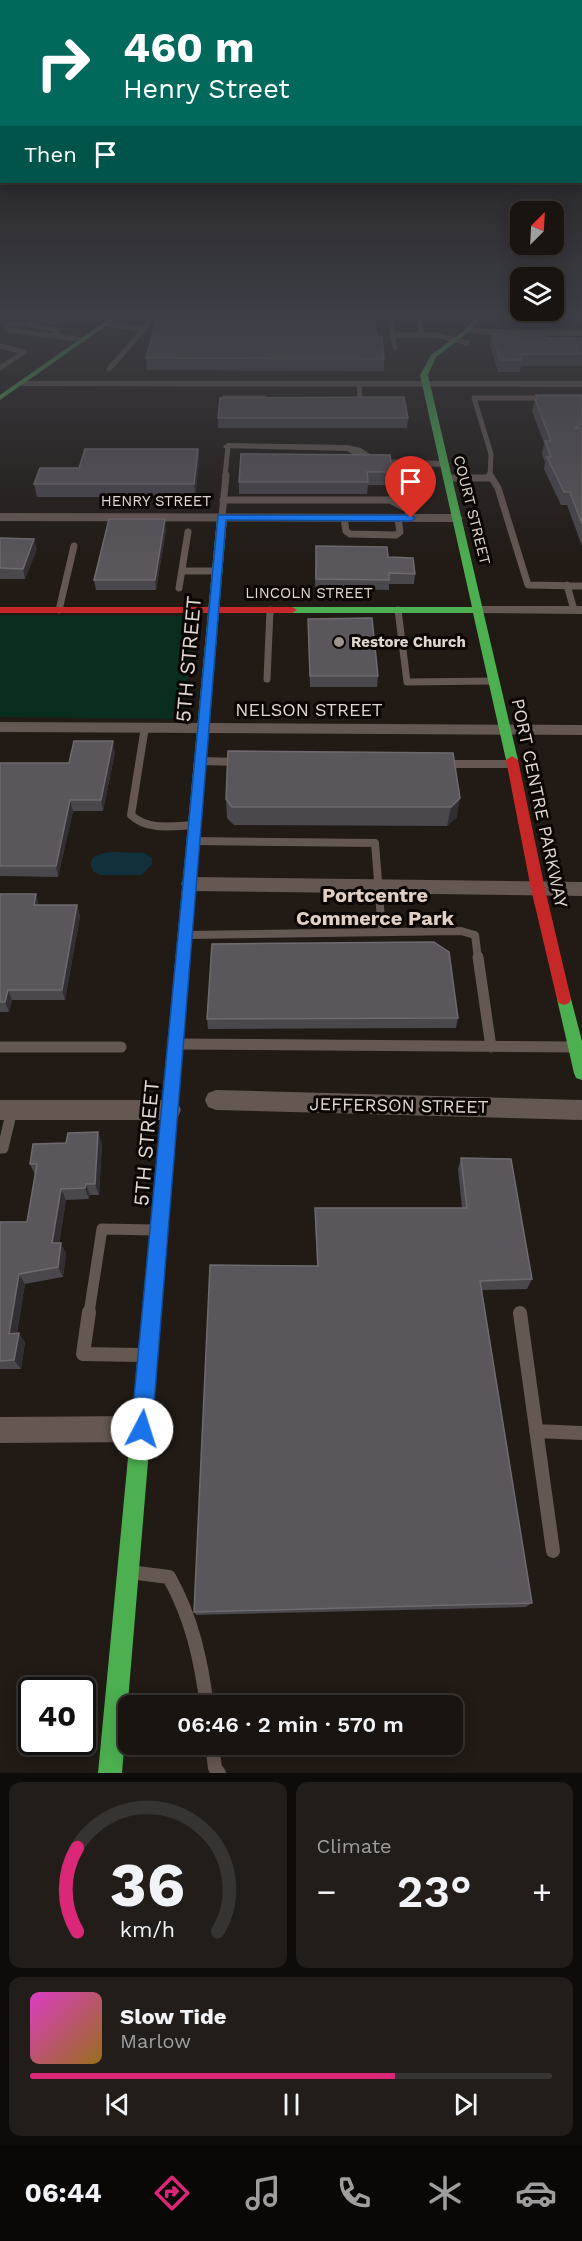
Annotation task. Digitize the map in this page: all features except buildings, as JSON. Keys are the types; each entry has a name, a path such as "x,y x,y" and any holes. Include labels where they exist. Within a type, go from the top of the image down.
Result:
{"street":[{"name":"COURT STREET","path":"430,397 443,464 479,610"},
{"path":"228,446 347,448 357,450 374,462 443,464"},
{"name":"HENRY STREET","path":"0,517 457,518"},
{"name":"5TH STREET","path":"110,1773 222,517"},
{"name":"LINCOLN STREET","path":"0,610 578,610"},
{"name":"PORT CENTRE PARKWAY","path":"479,610 496,681 538,889 582,1073"},
{"name":"NELSON STREET","path":"0,727 582,730"},
{"path":"190,884 582,889"},
{"name":"JEFFERSON STREET","path":"216,1100 582,1110"},
{"path":"6,1110 170,1110"},
{"path":"0,1430 142,1429"}],"lane":[{"path":"224,398 268,397"},
{"path":"349,398 370,398"},
{"path":"560,398 474,398 491,454 490,478 498,488 528,585 582,585"},
{"path":"222,517 228,446"},
{"path":"447,478 490,478"},
{"path":"223,500 390,500 407,509 404,518"},
{"path":"179,588 188,532"},
{"path":"59,610 74,546"},
{"path":"182,571 217,570"},
{"path":"567,585 578,610"},
{"path":"267,679 270,610"},
{"path":"398,610 407,681 496,681"},
{"path":"145,727 131,816 136,822 147,825 195,825"},
{"path":"200,762 248,762"},
{"path":"438,764 512,764"},
{"path":"193,841 375,843 382,932"},
{"path":"185,935 461,931 475,935 491,1047"},
{"path":"176,1044 576,1047"},
{"path":"0,1047 121,1047"},
{"path":"0,1148 3,1148 6,1110"},
{"path":"148,1355 83,1354 102,1229 159,1230"},
{"path":"520,1312 553,1551"},
{"path":"536,1431 582,1433"},
{"path":"129,1572 169,1577 182,1598 201,1658 206,1695"},
{"path":"213,1755 215,1768 219,1773"}],"green space":[{"path":"0,615 196,616 182,719 0,717"}],"water":[{"path":"102,853 144,853 152,858 152,864 142,875 100,875 94,872 91,867 92,859"}],"traffic: fast":[{"path":"429,397 512,760"},
{"path":"169,1111 222,517"},
{"path":"292,610 479,610"},
{"path":"564,999 582,1073"},
{"path":"110,1773 156,1258"}],"traffic: jam":[{"path":"0,610 292,610"},
{"path":"512,760 538,889 564,999"},
{"path":"156,1258 169,1111"}],"place":[{"name":"Restore Church","path":"339,642"}],"district":[{"name":"Portcentre Commerce Park","path":"375,906"}],"route":[{"path":"142,1429 222,517 411,518"}]}
